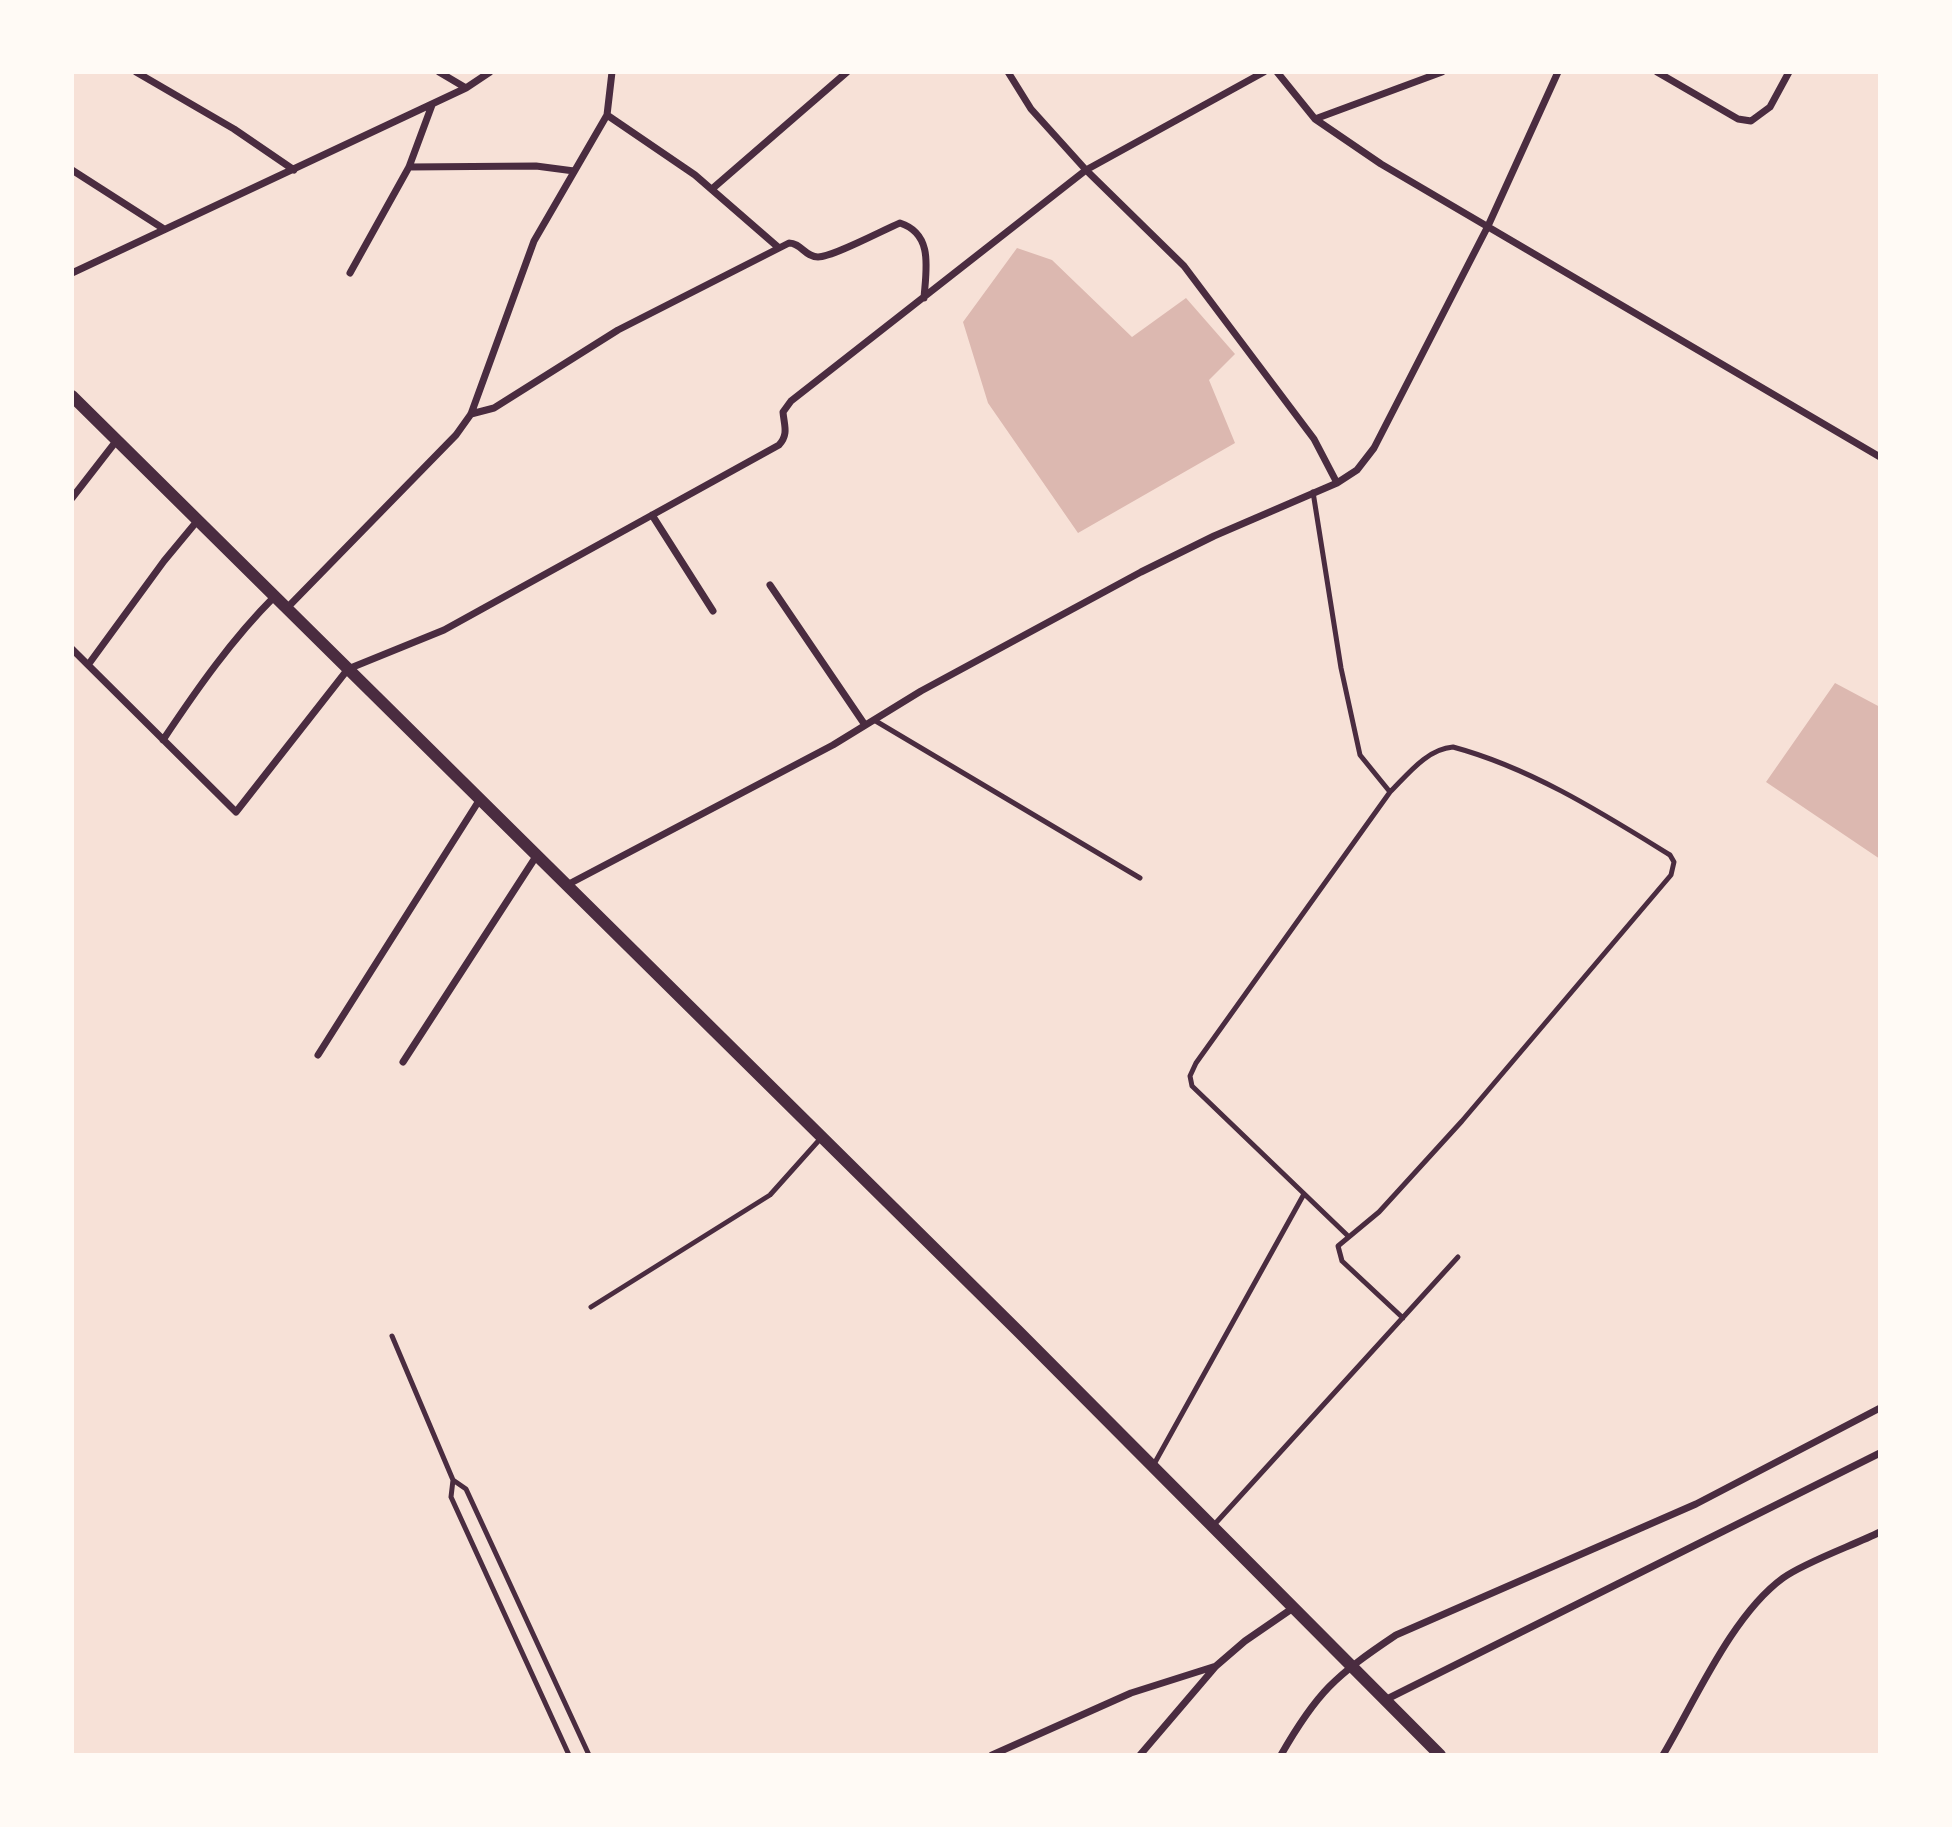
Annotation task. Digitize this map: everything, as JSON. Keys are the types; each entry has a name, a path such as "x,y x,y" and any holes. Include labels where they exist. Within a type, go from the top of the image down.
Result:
{"street":[{"path":"136,72 234,129 293,170"},
{"path":"439,72 466,88"},
{"path":"72,273 433,104 466,88 490,72"},
{"path":"287,608 456,435 471,414 534,241 607,115 612,72"},
{"path":"712,189 848,72"},
{"path":"1008,72 1031,109 1086,170 1184,266 1314,439 1337,483"},
{"path":"72,649 236,812 348,669 444,631 779,445 786,430 783,412 791,401 1086,170 1264,72"},
{"path":"1278,72 1315,119 1381,164 1880,457"},
{"path":"1315,119 1442,72"},
{"path":"567,885 865,725 1141,572 1214,536 1337,483 1357,470 1374,448 1488,226 1558,72"},
{"path":"1657,72 1738,119 1751,121 1770,107 1789,72"},
{"path":"350,273 409,167 433,104"},
{"path":"607,115 712,189 779,248"},
{"path":"409,167 536,166 574,171"},
{"path":"72,170 164,229"},
{"path":"471,414 494,408 618,331 793,243 808,254 822,257 900,223 909,226 919,235 925,246 924,299"},
{"path":"72,396 1153,1466 1385,1700 1433,1753"},
{"path":"72,498 117,440"},
{"path":"652,515 713,611"},
{"path":"88,665 164,561 198,520"},
{"path":"769,585 865,725"},
{"path":"163,740 192,697 253,618 275,596"},
{"path":"318,1055 480,799"},
{"path":"403,1062 537,855"},
{"path":"1281,1755 1308,1709 1326,1687 1350,1665 1396,1635 1696,1504 1880,1408"},
{"path":"1385,1700 1880,1453"},
{"path":"1662,1755 1745,1615 1759,1600 1785,1576 1880,1532"},
{"path":"1140,1755 1216,1666 1244,1641 1293,1608"},
{"path":"992,1755 1131,1693 1216,1666"}],"lane":[{"path":"1314,492 1341,668 1360,755 1390,792"},
{"path":"874,720 1140,878"},
{"path":"1348,1235 1192,1086 1190,1076 1196,1063 1263,966 1390,792 1424,758 1441,748 1453,747 1560,791 1670,855 1674,869 1462,1121 1379,1212 1348,1235 1338,1247 1342,1261 1403,1318"},
{"path":"591,1307 770,1195 822,1137"},
{"path":"1153,1466 1304,1194"},
{"path":"1213,1526 1458,1257"},
{"path":"393,1336 453,1480 451,1497 569,1755"},
{"path":"453,1480 466,1489 589,1755"}],"shaded area":[{"path":"1017,248 1052,260 1132,337 1186,298 1235,354 1209,380 1235,443 1078,533 988,403 963,322"},
{"path":"1835,683 1880,707 1880,859 1766,782"}]}
